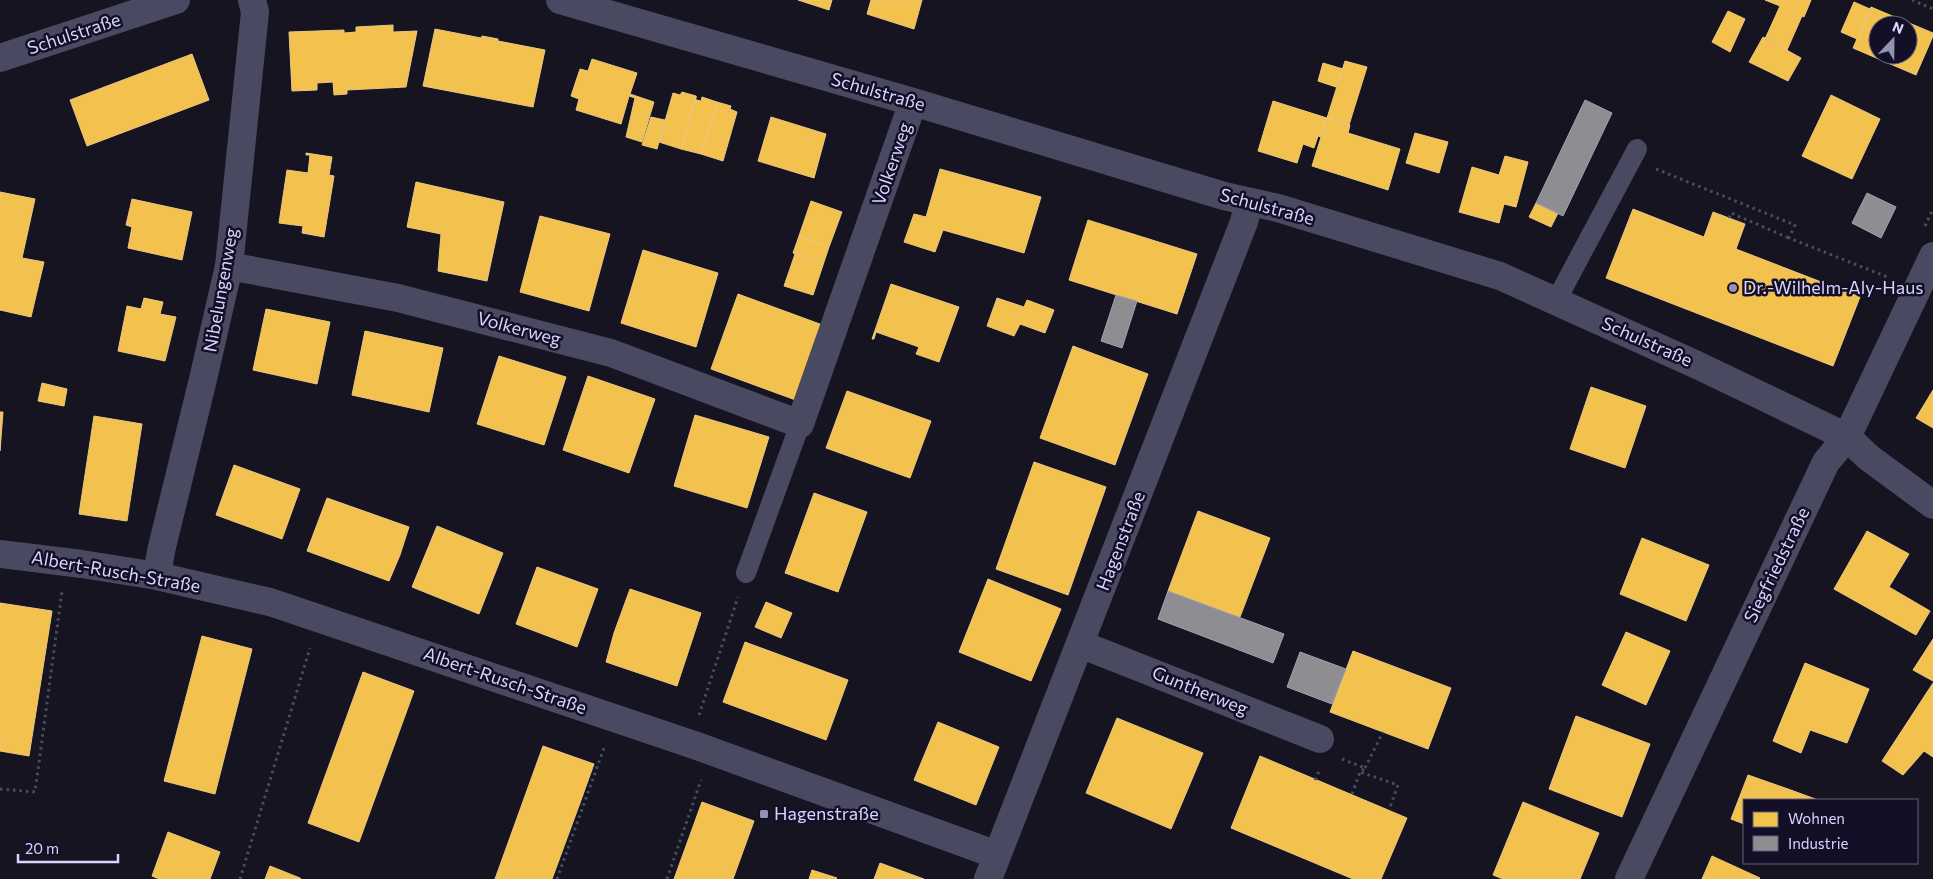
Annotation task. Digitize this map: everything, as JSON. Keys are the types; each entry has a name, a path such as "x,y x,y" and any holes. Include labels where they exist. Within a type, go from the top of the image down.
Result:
{"street":[{"name":"Schulstraße","path":"0,58 176,0"},
{"name":"Nibelungenweg","path":"157,576 161,551 229,266 255,12 252,0"},
{"name":"Schulstraße","path":"560,0 913,102 1224,196 1278,208 1500,276 1697,365 1846,437 1868,457 1933,506"},
{"name":"Volkerweg","path":"229,266 398,298 611,353 800,424 913,102"},
{"name":"Hagenstraße","path":"992,867 1244,222 1250,202"},
{"name":"Siegfriedstraße","path":"1629,879 1826,462 1846,437 1933,256"},
{"name":"Albert-Rusch-Straße","path":"0,554 157,576 270,602 340,624 697,746 992,867"},
{"name":"Guntherweg","path":"1080,644 1329,748"}],"lane":[{"path":"1556,301 1635,154"},
{"name":"Volkerweg","path":"746,573 800,424"}],"path":[{"path":"1912,0 1933,9"},
{"path":"1635,154 1794,225 1789,238"},
{"path":"1729,218 1731,213 1898,282"},
{"path":"698,721 746,573"},
{"path":"0,789 35,792 62,584"},
{"path":"240,879 310,647"},
{"path":"1352,794 1360,772 1365,768 1383,732"},
{"path":"557,879 607,738"},
{"path":"1329,748 1365,768"},
{"path":"667,879 704,772"},
{"path":"1360,772 1398,785 1388,810"}],"building: Wohnen":[{"path":"798,0 832,0 829,10"},
{"path":"871,0 922,0 914,29 867,14"},
{"path":"1765,0 1811,0 1787,50 1765,39 1780,6"},
{"path":"1854,2 1870,9 1857,39 1841,32"},
{"path":"1871,7 1890,15 1868,15 1868,54 1853,48"},
{"path":"1728,11 1745,19 1730,52 1712,42"},
{"path":"393,25 393,32 417,31 406,87 347,90 347,94 334,95 333,82 317,83 317,90 292,91 289,32 344,30 344,33 356,32 356,27"},
{"path":"1918,27 1933,33 1933,36 1916,75 1893,65 1918,65"},
{"path":"435,29 481,38 482,36 498,39 498,41 545,50 533,107 423,86"},
{"path":"1763,37 1801,58 1788,81 1749,62"},
{"path":"192,54 209,100 87,146 70,100"},
{"path":"592,59 637,73 630,94 654,102 642,142 626,137 635,98 629,96 621,124 576,110 579,99 571,96 580,69 588,71"},
{"path":"1345,61 1367,67 1349,125 1327,118"},
{"path":"1323,63 1343,69 1336,87 1318,81"},
{"path":"682,92 696,96 681,149 659,142 673,93 680,95"},
{"path":"1831,95 1880,119 1852,179 1802,156"},
{"path":"696,96 696,100 701,101 702,97 717,102 701,154 681,149"},
{"path":"1273,101 1327,118 1321,137 1318,136 1314,148 1303,144 1297,163 1258,151"},
{"path":"717,102 731,106 730,109 737,112 723,161 701,154"},
{"path":"651,117 665,120 657,149 642,145"},
{"path":"771,117 826,134 814,178 758,161"},
{"path":"1327,118 1350,125 1348,133 1400,149 1388,190 1312,166"},
{"path":"1415,133 1448,142 1439,173 1406,163"},
{"path":"306,153 332,157 329,175 334,176 324,237 302,233 303,226 279,223 287,170 308,173 310,155 306,155"},
{"path":"1505,156 1528,162 1516,207 1504,204 1499,223 1459,212 1472,167 1499,175"},
{"path":"940,169 1041,197 1024,253 943,230 935,252 904,242 914,214 926,217"},
{"path":"416,182 504,202 487,281 438,271 441,234 407,227"},
{"path":"0,192 35,199 22,258 44,262 31,317 0,310"},
{"path":"132,199 192,212 182,260 128,248 132,227 126,225"},
{"path":"811,201 842,212 829,247 799,236"},
{"path":"1536,203 1558,213 1551,227 1529,217"},
{"name":"Dr.-Wilhelm-Aly-Haus","path":"1633,209 1704,237 1713,212 1745,224 1736,249 1860,297 1833,366 1606,278"},
{"path":"540,216 610,234 589,311 520,292"},
{"path":"1088,220 1197,254 1177,314 1069,280"},
{"path":"799,236 829,247 823,265 793,253"},
{"path":"643,250 718,273 696,347 621,323"},
{"path":"795,254 823,265 813,295 784,286"},
{"path":"891,284 959,307 939,362 916,354 919,347 876,332 874,339 872,339"},
{"path":"738,294 828,327 801,402 711,369"},
{"path":"144,298 163,302 160,314 176,317 165,361 118,351 127,306 141,309"},
{"path":"997,298 1024,307 1027,300 1054,310 1045,333 1020,324 1014,336 987,326"},
{"path":"266,309 330,322 317,384 253,370"},
{"path":"365,331 443,348 429,412 352,395"},
{"path":"1073,346 1148,374 1115,465 1040,438"},
{"path":"499,356 566,377 544,445 477,424"},
{"path":"588,376 655,399 629,473 563,450"},
{"path":"42,383 67,389 64,406 38,401"},
{"path":"1591,387 1646,406 1625,468 1570,449"},
{"path":"1933,390 1933,428 1916,418"},
{"path":"847,391 931,421 910,478 826,448"},
{"path":"0,412 3,412 0,451"},
{"path":"695,415 769,437 747,508 674,486"},
{"path":"94,416 142,424 127,521 79,514"},
{"path":"1034,462 1106,487 1068,595 996,569"},
{"path":"234,465 300,489 282,539 216,515"},
{"path":"814,493 867,512 838,592 785,573"},
{"path":"327,498 409,527 389,581 307,551"},
{"path":"1198,511 1270,538 1240,617 1168,591"},
{"path":"437,526 503,553 479,614 412,587"},
{"path":"1867,531 1909,554 1889,587 1930,611 1916,635 1834,589"},
{"path":"1642,538 1709,565 1686,621 1620,594"},
{"path":"537,567 598,589 577,647 516,624"},
{"path":"988,579 1061,609 1031,681 959,652"},
{"path":"630,589 701,613 677,686 606,662"},
{"path":"766,602 792,613 781,638 755,627"},
{"path":"0,603 52,611 29,756 0,751"},
{"path":"1626,632 1670,651 1646,705 1602,685"},
{"path":"202,636 252,649 215,794 164,781"},
{"path":"1933,639 1933,681 1913,670"},
{"path":"745,642 848,680 826,740 723,702"},
{"path":"1353,651 1451,688 1428,749 1330,712"},
{"path":"1805,663 1869,689 1847,743 1810,730 1801,753 1773,741"},
{"path":"363,672 414,691 359,842 308,823"},
{"path":"1933,683 1933,757 1924,751 1903,775 1882,761"},
{"path":"1576,716 1650,744 1622,817 1549,789"},
{"path":"1117,718 1203,753 1171,829 1086,793"},
{"path":"938,722 999,747 976,805 914,780"},
{"path":"543,746 594,764 580,803 552,879 495,879"},
{"path":"1260,756 1407,818 1381,879 1353,879 1231,828"},
{"path":"1748,775 1815,799 1743,799 1743,824 1731,819"},
{"path":"702,802 754,821 733,879 674,879"},
{"path":"1523,802 1599,833 1580,879 1503,879 1493,875"},
{"path":"168,832 220,852 210,879 159,879 152,876"},
{"path":"1712,856 1760,878 1702,879"},
{"path":"880,863 924,879 874,879"},
{"path":"270,866 300,878 301,879 265,879"},
{"path":"812,870 837,878 809,879"}],"building: Industrie":[{"path":"1585,100 1612,113 1563,216 1536,203"},
{"path":"1867,193 1896,207 1881,238 1852,223"},
{"path":"1116,295 1137,301 1122,348 1101,341"},
{"path":"1168,591 1284,634 1273,663 1158,619"},
{"path":"1300,652 1346,669 1332,704 1287,687"}],"place":[{"name":"Dr.-Wilhelm-Aly-Haus","path":"1733,288"},
{"name":"Hagenstraße","path":"764,814"}]}
